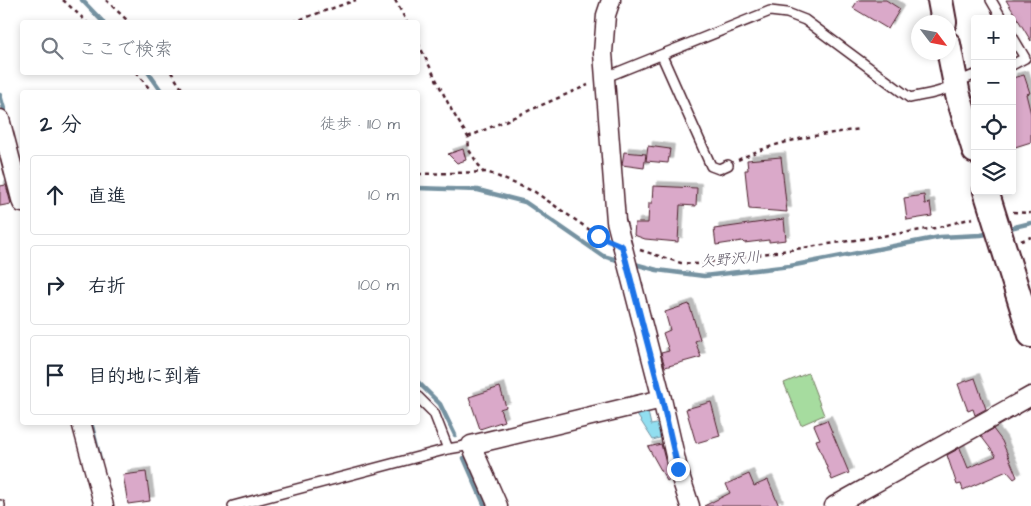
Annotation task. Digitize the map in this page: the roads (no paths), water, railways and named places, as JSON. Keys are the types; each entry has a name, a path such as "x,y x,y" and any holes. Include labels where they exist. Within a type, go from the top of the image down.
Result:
{"street":[{"path":"611,0 606,16 603,53 616,221 678,469 690,506"},
{"path":"940,0 943,15"},
{"path":"956,60 966,80 975,150"},
{"path":"0,119 20,195"},
{"path":"991,207 1031,335"},
{"path":"834,506 1031,396"},
{"path":"498,506 471,445 662,399"},
{"path":"82,425 104,506"}],"lane":[{"path":"990,0 999,15"},
{"path":"606,77 770,11 787,13 805,20 910,98 943,90 966,80"},
{"path":"1016,43 1025,58 1016,63"},
{"path":"662,56 711,166 719,169 728,165"},
{"path":"420,399 434,413 448,449"},
{"path":"233,506 448,449 471,445"}],"water":[{"path":"648,412 651,425 662,423 666,436 653,440 637,415"}],"waterway":[{"name":"欠野沢川","path":"82,0 101,20"},
{"name":"欠野沢川","path":"150,75 161,90"},
{"path":"0,95 6,116"},
{"name":"欠野沢川","path":"420,188 478,190 525,202 603,256 621,261"},
{"name":"欠野沢川","path":"1006,229 1031,223"},
{"name":"欠野沢川","path":"631,263 657,270 704,276 790,266 940,237 991,233"},
{"path":"420,384 440,404 455,435"},
{"path":"92,425 100,459"},
{"path":"464,458 485,506"}]}
